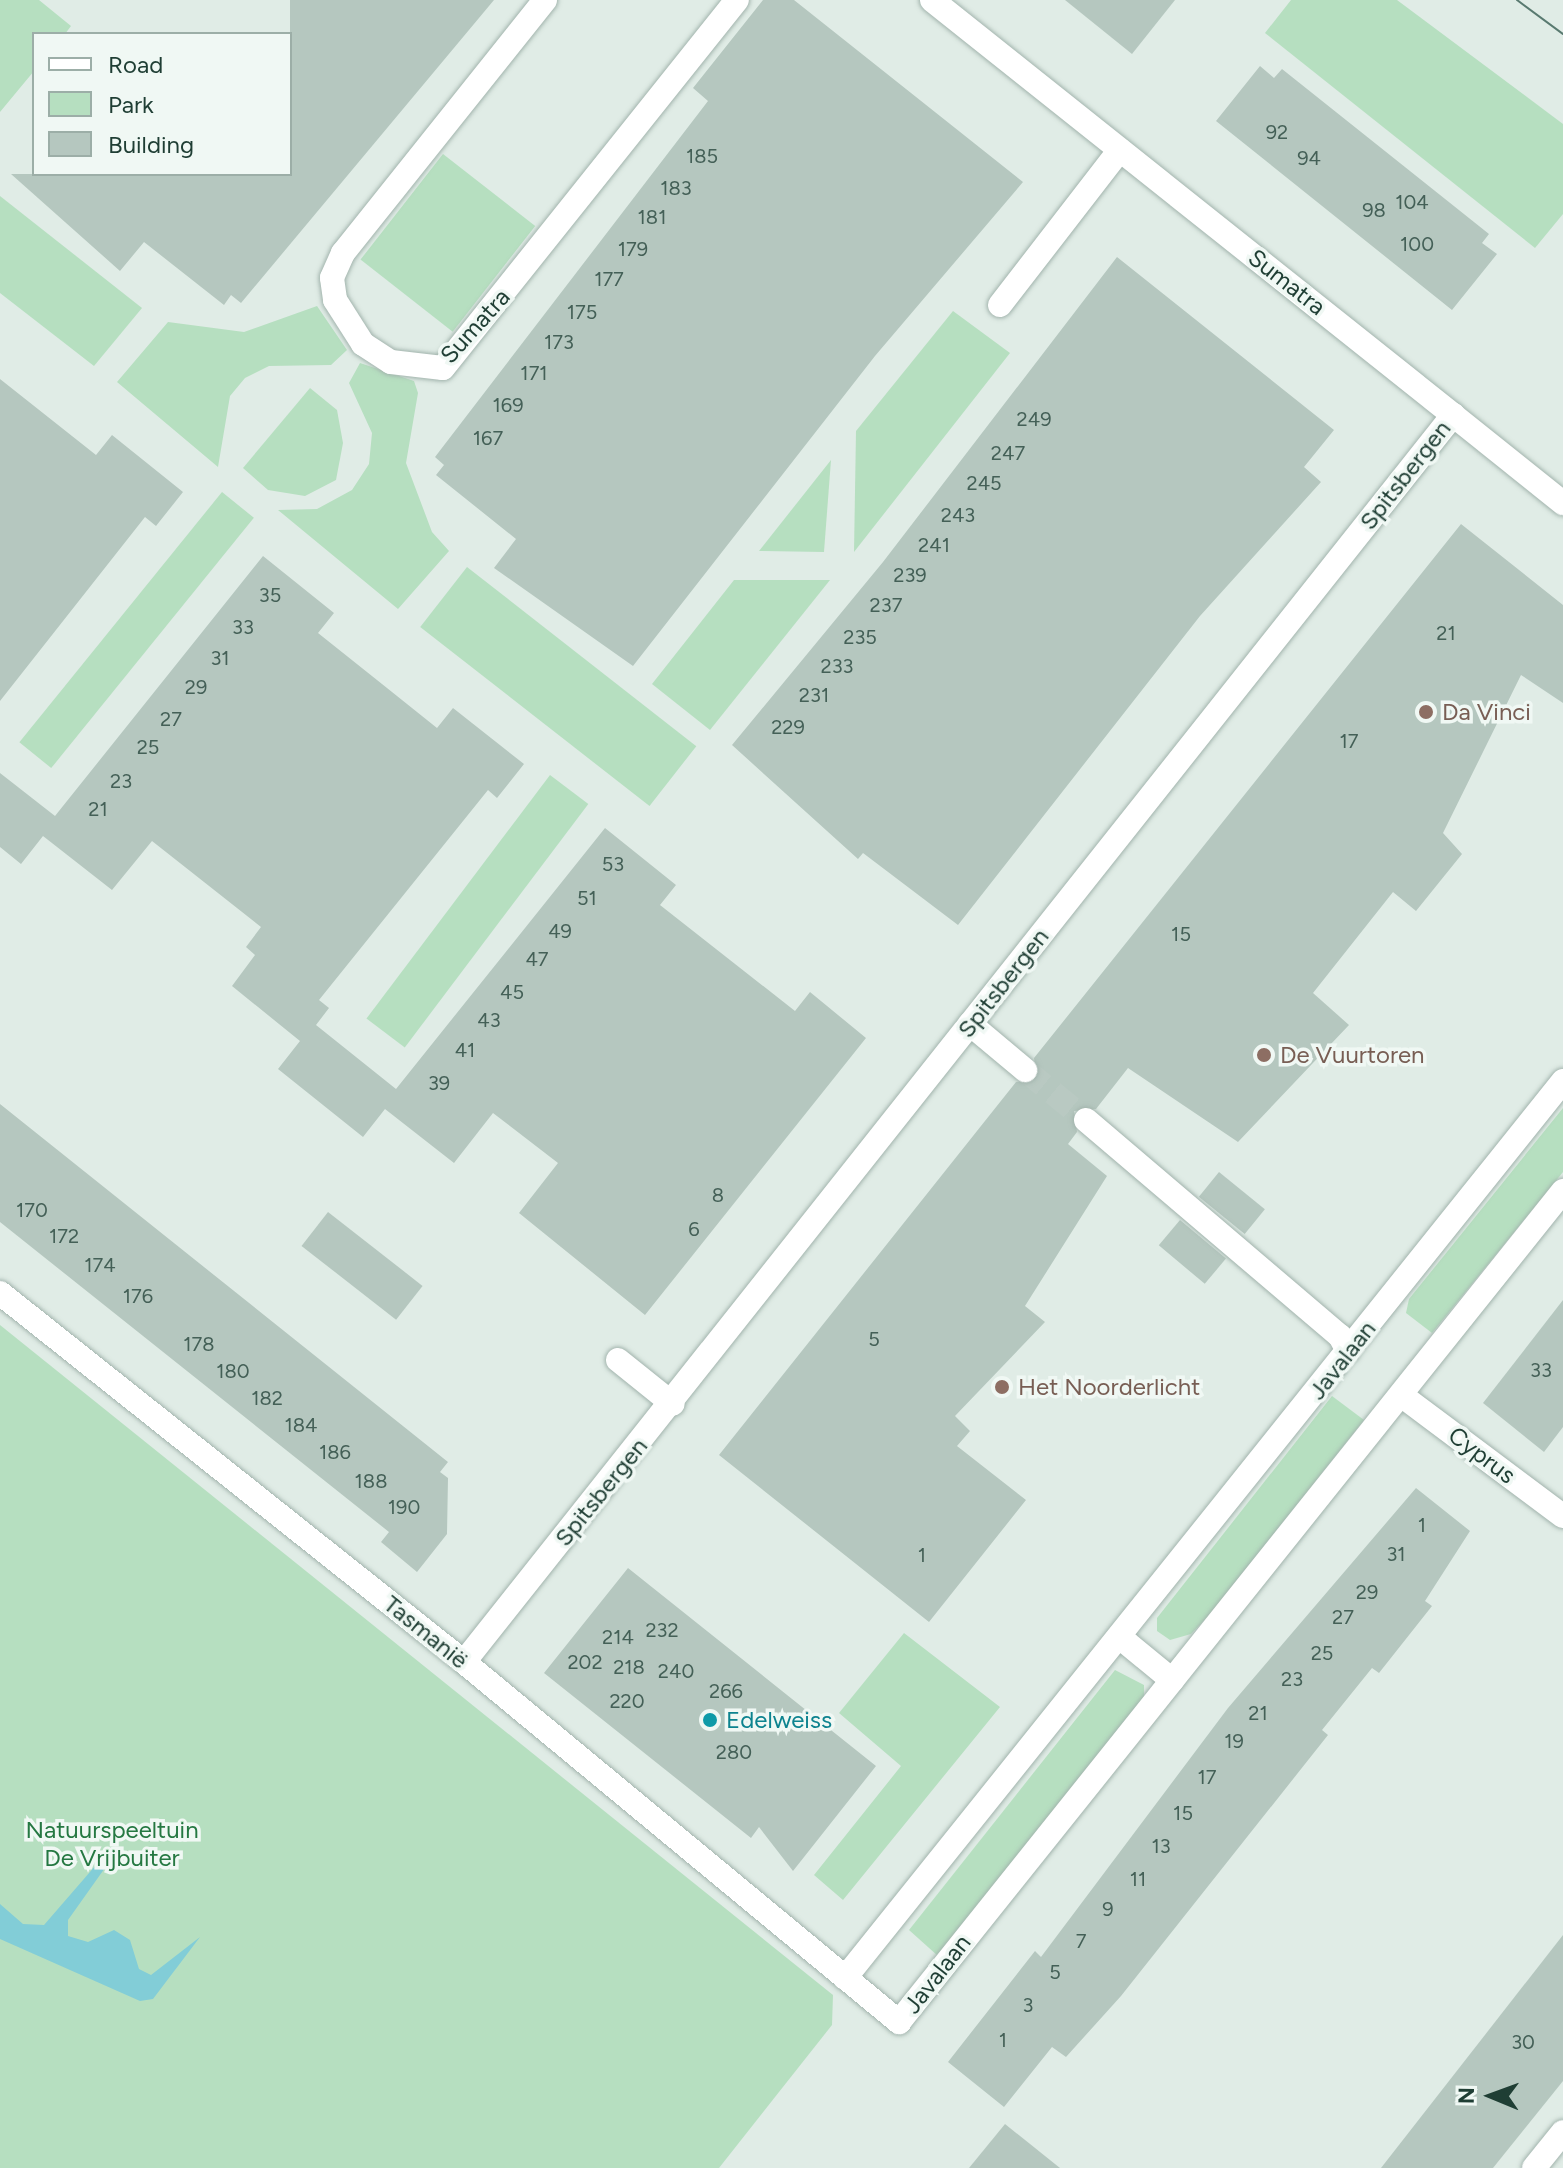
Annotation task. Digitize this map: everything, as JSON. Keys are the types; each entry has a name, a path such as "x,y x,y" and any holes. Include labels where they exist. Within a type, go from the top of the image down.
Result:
{"street":[{"name":"Sumatra","path":"545,0 343,253 332,278 335,300 363,344 391,362 443,368 737,0"},
{"name":"Sumatra","path":"932,0 1453,415"},
{"path":"1000,305 1120,150"},
{"name":"Spitsbergen","path":"464,1662 673,1404 1453,415 1563,503"},
{"path":"970,1024 1025,1070"},
{"name":"Javalaan","path":"1563,1081 1122,1639 845,1978 899,2022 1563,1191"},
{"path":"1086,1120 1340,1336 1348,1351"},
{"name":"Tasmanië","path":"0,1293 464,1662 845,1978"},
{"path":"618,1360 673,1404"},
{"name":"Cyprus","path":"1401,1395 1563,1516"},
{"path":"1122,1639 1172,1680"},
{"path":"1534,2168 1563,2132"}],"green space":[{"path":"0,0 39,0 71,26 66,32 32,32 32,73 0,112"},
{"path":"1291,0 1397,0 1563,124 1563,214 1535,248 1265,33"},
{"path":"443,154 535,226 453,332 361,260"},
{"path":"0,196 142,308 94,366 0,293"},
{"path":"317,306 347,350 331,365 269,366 245,378 230,396 218,467 117,382 168,322 244,332"},
{"path":"953,311 1010,353 854,552 856,431"},
{"path":"360,363 414,381 418,393 406,463 432,532 449,551 398,609 278,510 317,509 352,490 369,464 372,433 349,383"},
{"path":"310,388 337,410 343,443 336,480 305,496 268,490 243,468"},
{"path":"831,460 824,552 759,551"},
{"path":"222,492 254,518 51,768 19,742"},
{"path":"467,567 696,746 650,806 420,627"},
{"path":"734,580 830,580 710,730 652,684"},
{"path":"550,775 588,804 405,1047 366,1019"},
{"path":"1563,1108 1563,1172 1432,1333 1406,1313 1409,1299"},
{"name":"Natuurspeeltuin De Vrijbuiter","path":"0,1325 833,1995 832,2025 719,2168 0,2168"},
{"path":"1332,1396 1364,1420 1212,1612 1191,1634 1170,1640 1157,1631 1157,1618"},
{"path":"904,1633 1000,1707 843,1900 814,1875 901,1766 839,1713"},
{"path":"1115,1670 1144,1685 1144,1697 938,1956 909,1930"}],"water":[{"path":"109,1850 112,1858 68,1920 68,1936 88,1942 114,1930 130,1940 139,1969 151,1975 200,1937 153,1999 140,2001 0,1939 0,1904 23,1924 44,1925"}],"building":[{"path":"290,0 494,0 241,303 231,295 224,305 144,242 120,271 11,174 292,176"},
{"path":"763,0 794,0 1023,182 875,356 633,666 494,568 516,539 436,475 444,465 435,457 708,101 693,88"},
{"path":"1065,0 1175,0 1132,54"},
{"path":"1260,66 1274,78 1282,69 1489,234 1482,243 1497,254 1452,310 1216,121"},
{"path":"1117,257 1334,430 1304,467 1321,482 1200,616 958,925 863,853 858,859 732,745 883,562"},
{"path":"0,379 96,455 112,435 183,492 156,526 145,517 0,701"},
{"path":"1461,524 1563,605 1563,703 1521,675 1443,833 1462,854 1416,911 1393,892 1313,993 1349,1025 1238,1142 1128,1068 1096,1109 1074,1111 1077,1132 1068,1144 1107,1176 1025,1306 1045,1322 955,1416 970,1431 957,1446 1026,1500 929,1622 719,1455 1016,1082 1037,1079 1034,1058"},
{"path":"263,556 334,613 318,633 437,728 453,708 524,764 497,798 488,790 319,1000 329,1008 316,1025 396,1089 605,828 676,885 660,905 795,1011 810,992 866,1038 645,1315 519,1213 558,1163 493,1113 454,1163 385,1109 363,1137 278,1069 300,1041 232,986 255,955 246,947 261,927 152,841 112,890 43,836 21,864 0,847 0,773 55,816"},
{"path":"0,1104 448,1462 440,1472 448,1478 447,1534 417,1572 381,1542 389,1532 0,1222"},
{"path":"1219,1172 1265,1209 1245,1234 1199,1197"},
{"path":"328,1212 423,1286 396,1320 302,1246"},
{"path":"1180,1220 1226,1259 1205,1284 1159,1245"},
{"path":"1563,1300 1563,1427 1544,1452 1483,1403"},
{"path":"1416,1488 1470,1531 1425,1601 1432,1606 1379,1673 1372,1668 1322,1730 1328,1735 1121,1996 1066,2057 1052,2047 1004,2107 948,2062 1035,1951 1041,1957 1228,1708"},
{"name":"Edelweiss","path":"628,1568 876,1766 793,1871 759,1827 751,1838 544,1673"},
{"path":"1563,1935 1563,2081 1493,2168 1381,2168"},
{"path":"1005,2124 1060,2168 969,2168"}],"tunnel":[{"path":"1025,1070 1086,1120"}],"tram line":[{"path":"1517,0 1563,34"}],"place":[{"name":"Da Vinci","path":"1426,712"},
{"name":"De Vuurtoren","path":"1264,1055"},
{"name":"Het Noorderlicht","path":"1002,1387"},
{"name":"Edelweiss","path":"710,1720"}]}
